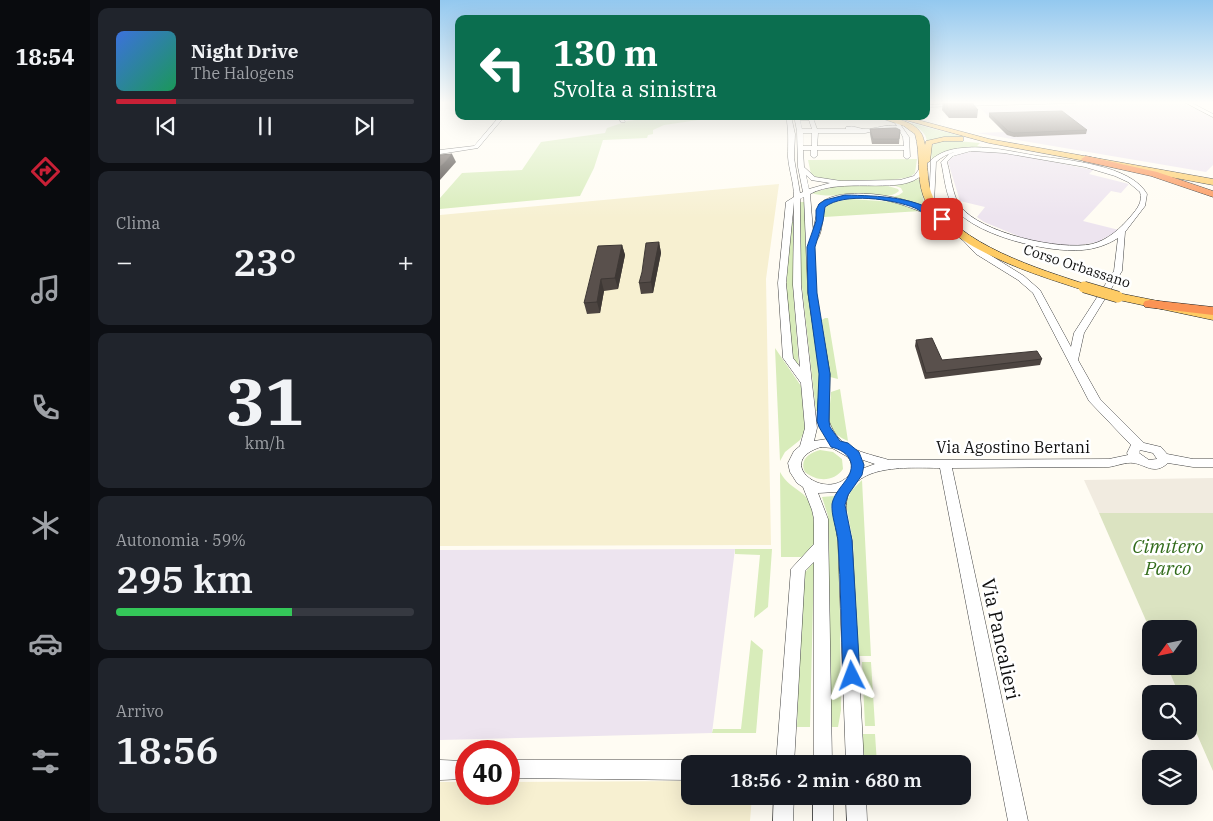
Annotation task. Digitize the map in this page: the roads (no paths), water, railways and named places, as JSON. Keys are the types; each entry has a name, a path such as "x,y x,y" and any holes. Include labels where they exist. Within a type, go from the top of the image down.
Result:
{"highway":[{"path":"1086,159 1154,174 1213,194"},
{"path":"1150,304 1213,311"}],"main road":[{"name":"Corso Orbassano","path":"919,141 926,191 931,203 942,219 962,235 1012,261 1084,287 1150,304 1213,316"},
{"path":"926,182 926,148 933,142 943,141"},
{"path":"974,141 1006,145"},
{"name":"Corso Orbassano","path":"990,141 1213,182"}],"street":[{"path":"440,152 476,147 481,141"},
{"path":"791,141 791,158 797,197 797,285 811,432 806,448"},
{"path":"800,141 801,167 782,282 788,358 806,382"},
{"path":"814,141 814,156"},
{"path":"906,141 907,157"},
{"path":"800,148 907,148"},
{"path":"931,203 933,161 944,153 969,150 1002,151 1089,167 1124,178 1141,189 1145,196 1142,207 1122,233 1094,246 1059,248 1016,238 980,222 962,212 957,206 944,162 950,155 969,150"},
{"name":"Corso Orbassano","path":"801,167 813,179 841,183 900,182 916,177 922,169"},
{"path":"1199,179 1213,178"},
{"name":"Corso Orbassano","path":"797,197 821,186 841,183"},
{"name":"Corso Orbassano","path":"797,197 888,197 902,191 891,185 855,183"},
{"name":"Corso Orbassano","path":"856,196 900,201 917,206 942,219"},
{"path":"797,197 811,247 812,293 825,374 823,421 836,444"},
{"name":"Corso Orbassano","path":"811,247 819,221 819,210 828,201 845,197"},
{"path":"1073,361 1079,332 1118,271 1122,233"},
{"path":"962,235 979,252 1021,278 1037,292 1095,401 1138,452 1144,463 1155,465 1162,462 1163,458 1193,463 1213,463"},
{"path":"853,479 834,488 820,489 809,486 795,474 794,463 797,455 806,448 822,443 844,446 857,459 853,479 840,498 839,505 845,540 855,755"},
{"name":"Via Agostino Bertani","path":"852,453 889,464 945,464 1108,463 1138,452"},
{"name":"Via Agostino Bertani","path":"853,479 889,464"},
{"name":"Via Pancalieri","path":"945,464 1018,821"},
{"path":"809,486 819,510 821,546 823,755"},
{"path":"786,755 798,569 821,546"},
{"path":"520,769 681,770"},
{"path":"440,770 455,770"},
{"path":"783,821 784,805"},
{"path":"823,805 823,821"},
{"path":"856,805 857,821"}],"park label":[{"name":"Cimitero Parco","path":"1168,557"}]}
